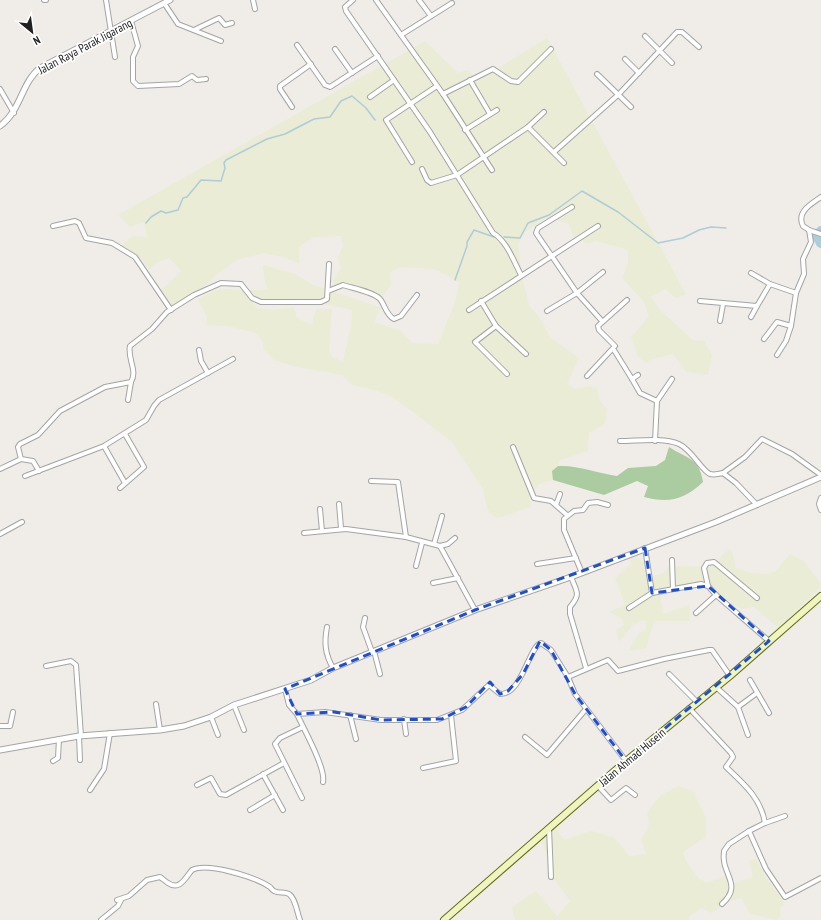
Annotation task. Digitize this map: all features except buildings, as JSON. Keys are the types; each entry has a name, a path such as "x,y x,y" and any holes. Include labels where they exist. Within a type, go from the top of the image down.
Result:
{"main road":[{"name":"Jalan Ahmad Husein","path":"444,920 626,761 730,676 821,596"}],"street":[{"path":"106,0 116,57"},
{"name":"Jalan Raya Parak Jigarang","path":"0,126 14,113 35,72 111,30 170,0"},
{"path":"253,0 255,9"},
{"path":"353,0 345,7 346,11 411,104 493,233 498,236 504,244 521,275"},
{"path":"376,0 443,94 492,170"},
{"path":"419,0 430,16"},
{"path":"164,3 175,22 221,41"},
{"path":"401,35 452,4"},
{"path":"194,30 219,18 225,25 232,23"},
{"path":"131,21 138,46 133,57 133,81 135,84 138,86 179,84 192,76 197,80 206,79"},
{"path":"554,152 619,94 680,31 699,47"},
{"path":"645,36 672,63"},
{"path":"297,45 328,87 332,86 378,56"},
{"path":"335,49 352,73"},
{"path":"443,94 493,70 511,81 518,82 552,49"},
{"path":"625,59 639,74"},
{"path":"292,107 280,89 280,86 311,64"},
{"path":"597,74 631,106"},
{"path":"370,97 394,80"},
{"path":"470,80 490,114"},
{"path":"412,162 386,122 392,115 437,86"},
{"path":"0,89 14,113"},
{"path":"465,130 497,110"},
{"path":"422,169 427,180 431,183 457,175 528,127 544,112"},
{"path":"528,127 564,163"},
{"path":"821,196 803,212 801,218 803,226 809,230 815,230 821,234"},
{"path":"572,207 536,230 536,233 577,293 602,321"},
{"path":"52,226 75,221 79,224 86,238 112,243 129,253 139,261 171,310"},
{"path":"468,310 598,226"},
{"path":"777,355 786,341 791,326 796,293 804,274 803,259 811,242 809,230"},
{"path":"128,400 134,372 129,352 130,346 152,329 171,310 194,295 221,283 241,284 252,298 261,302 321,302 327,298 330,264"},
{"path":"547,311 577,293 602,272"},
{"path":"751,273 770,284 796,293"},
{"path":"751,318 770,284"},
{"path":"328,291 344,285 375,295 379,298 389,315 394,319 400,316 417,295"},
{"path":"627,300 602,321 598,328 615,345 614,350 640,393 657,402"},
{"path":"700,300 723,304 757,306"},
{"path":"482,301 496,326 526,354"},
{"path":"720,321 723,304"},
{"path":"764,339 777,322 791,326"},
{"path":"496,326 475,342 507,374"},
{"path":"199,350 201,360 208,374"},
{"path":"587,376 614,350"},
{"path":"25,476 104,446 146,420 159,400 234,359"},
{"path":"632,379 638,375"},
{"path":"655,440 657,402 672,379"},
{"path":"21,459 18,446 38,435 60,411 105,387 131,382"},
{"path":"120,488 144,468 125,434"},
{"path":"0,750 80,736 160,730 184,726 211,717 234,705 311,680 333,668 475,610 582,573 716,522 821,476 796,457 762,439 745,457 723,473 709,473 696,457 680,445 655,440 620,441"},
{"path":"104,446 125,483"},
{"path":"513,447 534,498 551,501 567,515"},
{"path":"0,469 21,459 32,461 39,471"},
{"path":"723,473 736,483 757,505"},
{"path":"371,481 398,482 406,537"},
{"path":"556,505 560,494"},
{"path":"821,498 819,504 821,510"},
{"path":"582,573 563,525 567,515 582,510 586,504 592,502 608,505"},
{"path":"339,504 341,528"},
{"path":"320,509 322,531"},
{"path":"434,544 442,516"},
{"path":"0,534 22,522"},
{"path":"304,533 341,528 406,537 422,543 440,546 448,544 455,538"},
{"path":"416,566 422,543"},
{"path":"440,546 475,610"},
{"path":"645,548 652,593"},
{"path":"537,564 576,558"},
{"path":"672,560 673,589"},
{"path":"757,598 714,562 707,563 704,568 708,586 716,595 769,641"},
{"path":"571,577 578,595 570,607 570,614 586,668"},
{"path":"433,583 458,578"},
{"path":"629,608 652,593 701,584 708,586"},
{"path":"696,613 716,595"},
{"path":"365,618 363,627 380,674"},
{"path":"327,627 325,648 327,657 333,668"},
{"path":"297,714 325,712 381,720 437,720 466,707 489,685 500,694 508,691 523,674 534,649 539,643 544,644 551,650 568,677 575,694 626,761"},
{"path":"568,677 586,668 608,660 616,670 621,671 664,658 709,650 712,650 730,676"},
{"path":"46,666 71,661 76,665 80,760"},
{"path":"669,674 697,702"},
{"path":"750,680 769,713"},
{"path":"716,687 738,708 748,735"},
{"path":"285,689 289,705 297,714 303,727 324,777 324,782"},
{"path":"738,708 757,693"},
{"path":"156,704 160,730"},
{"path":"234,705 244,730"},
{"path":"689,708 731,753 733,757 726,767 743,783 755,798 763,810 765,822"},
{"path":"525,737 547,755 586,709"},
{"path":"0,726 10,726 13,712"},
{"path":"350,715 356,739"},
{"path":"423,768 456,761 451,715"},
{"path":"211,717 218,735"},
{"path":"404,719 406,734"},
{"path":"302,798 276,746 276,742 303,727"},
{"path":"90,790 104,769 110,733"},
{"path":"53,761 58,758 59,739"},
{"path":"197,785 211,778 220,794 226,795 284,763"},
{"path":"263,774 282,810"},
{"path":"598,786 611,800 625,788 635,795"},
{"path":"250,810 275,795"},
{"path":"722,904 729,897 732,889 725,863 724,851 729,844 765,822 785,816"},
{"path":"549,828 552,877"},
{"path":"749,831 766,869 785,897 821,878"},
{"path":"101,920 118,906 119,900 129,896 147,880 160,877 170,884 179,884 184,882 192,870 204,868 234,873 262,883 274,891 289,894 293,898 300,920"}],"highlighted area":[{"path":"645,548 652,593 708,586 769,641 626,761 575,694 551,650 540,641 523,674 508,691 500,694 490,682 466,707 442,719 381,720 334,712 297,714 285,689 475,610"}],"green space":[{"path":"547,38 686,294 676,298 665,289 651,297 662,312 693,340 704,341 712,355 708,375 686,372 673,354 650,360 647,363 638,357 631,337 649,316 644,302 622,278 628,263 628,250 597,241 586,243 573,236 569,224 550,218 546,218 525,232 518,244 522,275 529,305 542,321 550,337 579,358 567,384 575,389 590,386 598,389 599,400 607,409 605,424 589,433 588,451 560,460 558,466 552,471 553,480 539,484 529,497 531,507 497,518 490,514 486,505 483,489 451,441 394,398 378,391 353,385 341,375 293,366 274,360 263,348 263,342 256,333 227,326 206,325 207,317 198,300 213,291 225,289 244,290 257,308 273,310 294,307 297,318 312,325 316,309 332,309 329,351 332,357 343,361 351,326 352,310 323,304 270,305 258,301 248,290 268,290 265,283 263,265 296,274 311,284 381,308 374,322 401,331 412,343 438,344 456,300 459,282 435,269 400,267 390,272 391,285 380,299 336,286 333,281 341,268 338,257 343,246 341,236 314,237 299,247 299,264 284,257 264,253 237,260 217,274 205,286 169,309 158,293 181,271 169,258 158,262 149,270 142,259 128,250 118,248 133,236 147,237 144,222 130,227 118,215 425,41 458,73 467,70 480,79"},
{"path":"669,447 695,463 699,468 703,482 683,496 669,500 644,497 648,486 637,481 604,495 553,480 552,471 558,466 580,468 617,476 628,468 656,466 665,460"},
{"path":"728,549 732,551 736,568 751,573 769,574 777,570 790,554 804,561 821,584 821,587 778,628 754,607 741,609 706,586 672,593 660,593 663,614 689,605 690,621 654,621 646,648 628,651 639,633 646,630 646,621 642,620 633,625 619,642 616,630 624,625 621,618 609,612 625,605 615,578 631,564 629,559 637,556 642,562 648,558 652,576 664,573 670,564 676,566 704,567 716,562"},
{"path":"679,786 693,791 706,818 706,837 683,852 686,861 698,878 707,883 727,875 729,885 753,877 749,861 756,859 767,879 784,902 780,909 781,916 777,920 750,914 741,898 731,901 711,913 701,908 689,917 689,920 515,920 512,907 536,891 557,916 570,901 554,879 542,841 556,828 564,840 591,831 614,837 629,856 646,854 641,839 649,825 647,812 661,795"}],"waterway":[{"path":"146,223 151,217 161,211 166,213 178,210 183,198 187,197 201,180 221,181 225,168 224,163 226,160 267,139 285,134 314,119 330,117 341,101 352,96 366,108 375,120"},
{"path":"504,237 520,238 528,223 549,215 582,191 618,212 658,243 683,238 699,230 711,227 726,228"},
{"path":"455,280 467,246 467,242 474,230 494,237"},
{"path":"821,231 817,236 821,243"}]}
